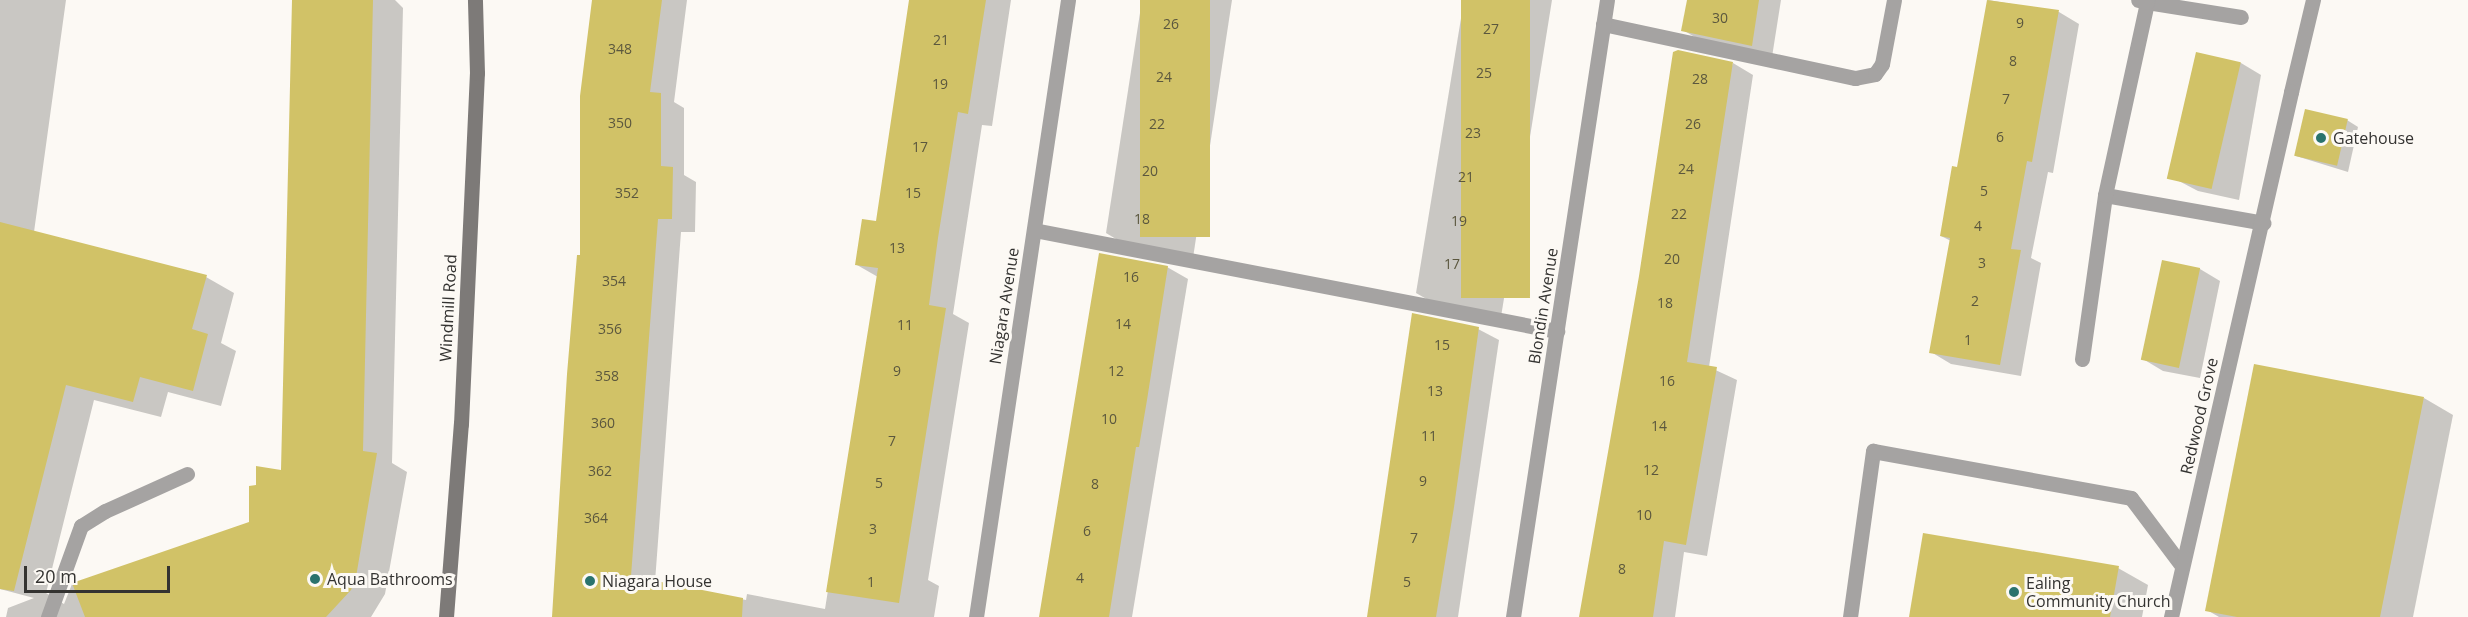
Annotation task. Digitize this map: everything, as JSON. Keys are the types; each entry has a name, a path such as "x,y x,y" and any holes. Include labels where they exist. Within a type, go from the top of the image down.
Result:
{"main road":[{"name":"Windmill Road","path":"446,617 462,412 477,73 475,0"}],"street":[{"name":"Niagara Avenue","path":"976,617 1068,0"},
{"name":"Blondin Avenue","path":"1513,617 1607,0"},
{"path":"1603,24 1855,78 1875,74 1882,64 1894,0"},
{"name":"Redwood Grove","path":"2171,617 2264,223 2313,0"},
{"path":"2082,359 2104,195 2143,1 2241,17"},
{"path":"2104,195 2264,223"},
{"path":"1034,230 1557,331"},
{"path":"1850,617 1874,451 2130,498 2182,566"},
{"path":"48,617 81,526 105,511 187,474"}],"building":[{"path":"292,0 373,0 363,451 377,453 356,577 351,590 326,617 85,617 72,583 249,522 249,486 256,485 256,466 281,470"},
{"path":"592,0 662,0 650,92 661,93 661,166 673,167 672,219 658,219 631,576 743,598 742,617 552,617 567,374 577,255 580,255 580,96"},
{"path":"909,0 986,0 968,114 958,112 938,238 929,305 946,308 899,603 826,592 878,268 855,265 862,219 876,221"},
{"path":"1140,0 1210,0 1210,237 1140,237"},
{"path":"1461,0 1530,0 1530,298 1461,298"},
{"path":"1687,0 1759,0 1752,46 1681,31"},
{"path":"1987,0 2059,10 2032,162 2027,161 2011,249 2021,250 2000,365 1929,353 1950,238 1940,236 1952,166 1957,167"},
{"path":"1678,50 1733,62 1687,362 1717,367 1686,545 1664,541 1653,617 1579,617 1639,276 1673,52"},
{"path":"2196,52 2241,62 2212,189 2167,179"},
{"name":"Gatehouse","path":"2305,109 2348,119 2337,166 2294,156"},
{"path":"0,222 207,275 192,329 208,334 193,391 140,377 133,402 66,385 14,591 0,589"},
{"path":"1099,253 1168,266 1147,400 1139,447 1136,447 1109,617 1039,617"},
{"path":"2162,260 2200,268 2179,368 2141,360"},
{"path":"1412,313 1479,327 1454,507 1436,617 1367,617"},
{"path":"2254,364 2424,397 2380,617 2237,617 2205,611"},
{"name":"Ealing Community Church","path":"1923,533 2119,566 2110,617 1909,617"}],"place":[{"name":"Gatehouse","path":"2321,138"},
{"name":"Aqua Bathrooms","path":"315,579"},
{"name":"Niagara House","path":"590,581"},
{"name":"Ealing Community Church","path":"2014,592"}]}
